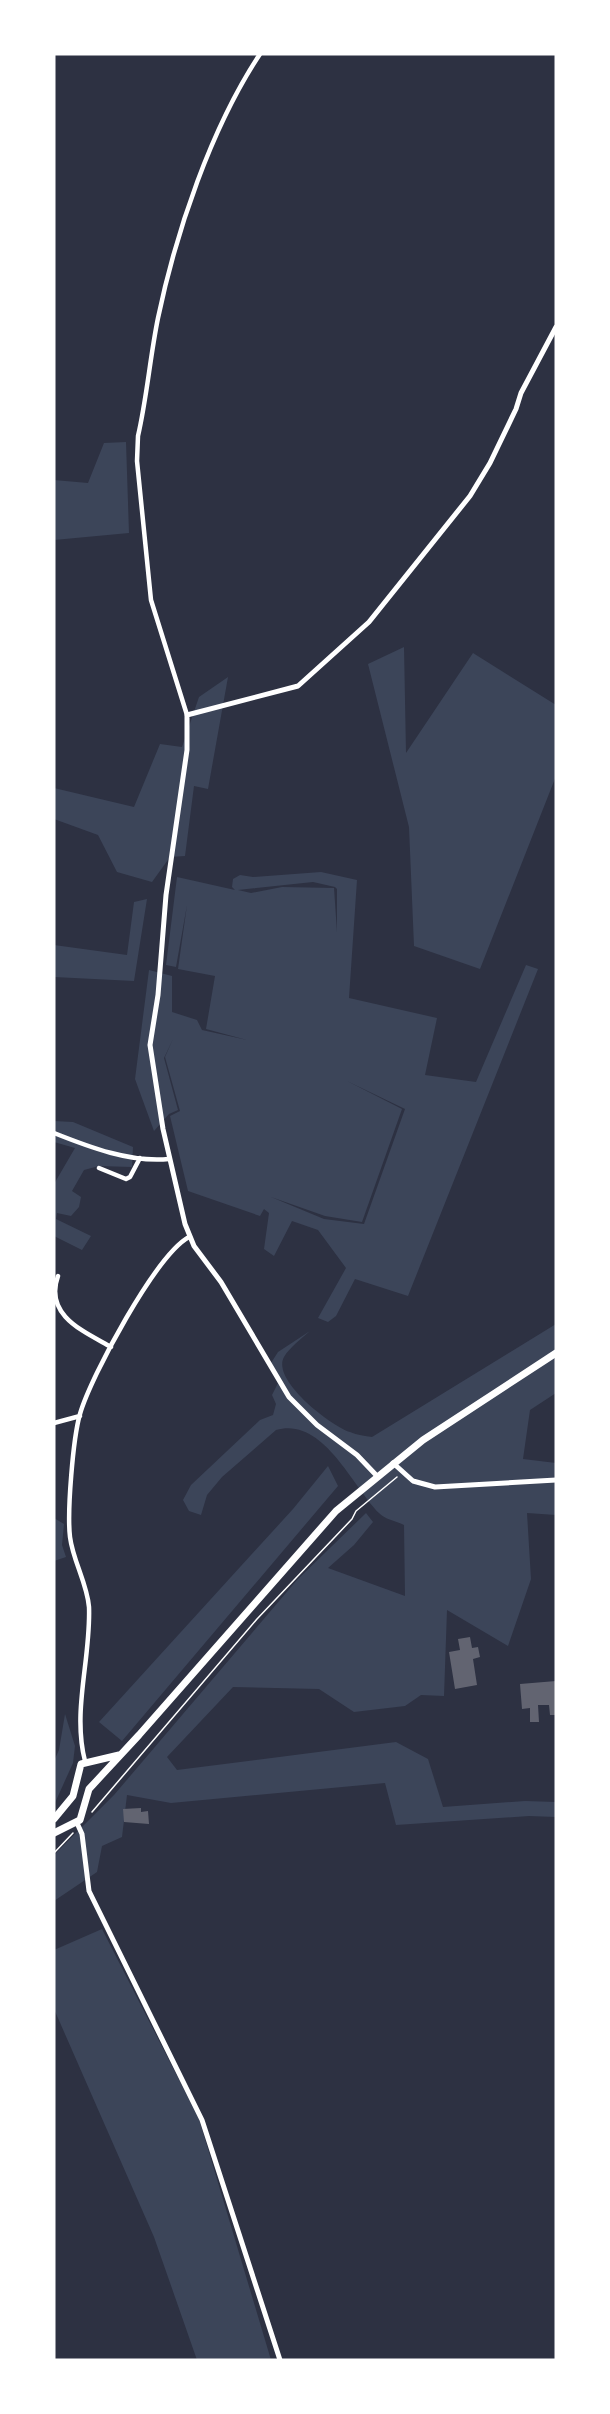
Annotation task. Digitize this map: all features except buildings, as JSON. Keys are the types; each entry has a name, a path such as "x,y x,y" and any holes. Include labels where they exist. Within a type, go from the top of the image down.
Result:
{"main road":[{"path":"54,1833 76,1825 87,1792 311,1537 393,1463 457,1416 556,1353"},
{"path":"54,1819 63,1806 69,1802 75,1791 79,1767 88,1761 119,1755"},
{"path":"88,1761 100,1767 97,1780"},
{"path":"78,1774 85,1782 97,1780"},
{"path":"69,1802 76,1803 82,1812"},
{"path":"60,1812 63,1821 76,1825"}],"street":[{"path":"260,54 243,80 211,145 168,274 138,436 137,461 151,600 187,715 187,750 167,889 150,1045 157,1098 169,1159 189,1237 216,1275 289,1397 317,1425 357,1455 377,1476"},
{"path":"187,715 298,686 369,622 470,496 490,463 521,393 556,327"},
{"path":"54,1134 85,1145 140,1158 169,1159"},
{"path":"99,1168 126,1179 130,1178 140,1158"},
{"path":"88,1761 81,1741 81,1713 88,1607 72,1548 69,1524 80,1416 111,1347 154,1276 179,1245 189,1237"},
{"path":"58,1276 54,1294 62,1315 74,1325 111,1347"},
{"path":"54,1423 80,1416"},
{"path":"393,1463 419,1484 435,1487 556,1480"},
{"path":"76,1825 89,1891 202,2120 280,2360"}],"path":[{"path":"54,1853 257,1619 352,1519 356,1510 403,1473"}],"shaded area":[{"path":"126,442 129,533 54,540 54,480 88,483 104,443"},
{"path":"404,647 406,753 473,653 556,705 556,776 480,969 414,946 409,827 368,664"},
{"path":"228,677 208,789 194,786 185,856 170,857 152,882 117,872 98,835 54,819 54,788 134,807 160,744 182,747 199,697"},
{"path":"321,872 357,880 349,998 437,1018 425,1075 476,1082 526,965 538,969 408,1296 355,1279 336,1316 328,1322 318,1318 346,1268 318,1230 292,1221 274,1256 264,1249 269,1213 264,1209 260,1216 188,1191 170,1116 180,1111 165,1057 173,1039 164,1058 178,1110 169,1114 154,1131 135,1079 149,970 172,976 172,1012 197,1020 202,1030 247,1040 206,1029 215,976 178,969 187,905 176,967 166,965 177,877 235,890 232,887 233,879 240,875 253,877","holes":["313,882 335,887 337,889 337,932 334,888 282,887 251,893 238,890","347,1081 405,1109 364,1224 324,1219 271,1197 325,1216 362,1222 402,1109"]},
{"path":"147,899 134,981 54,977 54,945 127,955 134,902"},
{"path":"54,1121 73,1122 133,1147 132,1167 99,1166 84,1170 72,1191 81,1197 79,1207 71,1216 57,1213 56,1219 91,1236 82,1250 54,1236 54,1184 75,1148 54,1142"},
{"path":"556,1324 556,1393 530,1410 523,1459 556,1463 556,1515 527,1513 531,1579 508,1646 447,1610 444,1696 421,1695 405,1706 354,1712 319,1689 233,1687 167,1757 177,1770 396,1742 428,1759 443,1807 525,1801 556,1802 556,1817 529,1816 396,1825 385,1783 171,1803 127,1795 122,1837 102,1846 97,1872 54,1901 54,1855 114,1795 297,1580 366,1513 373,1522 354,1545 328,1568 405,1596 404,1525 381,1515 335,1456 308,1433 293,1428 276,1430 222,1477 207,1495 201,1515 189,1511 183,1500 191,1485 260,1420 273,1415 276,1404 272,1395 278,1383 271,1363 278,1352 310,1331 284,1357 282,1367 286,1378 305,1401 330,1421 353,1433 372,1437"},
{"path":"328,1466 338,1486 122,1741 99,1722 293,1509"},
{"path":"54,1518 64,1524 62,1545 66,1557 54,1561"},
{"path":"65,1714 75,1746 73,1763 54,1805 54,1761 59,1750"},
{"path":"102,1929 199,2119 271,2360 197,2360 154,2237 54,2009 54,1950"}]}
